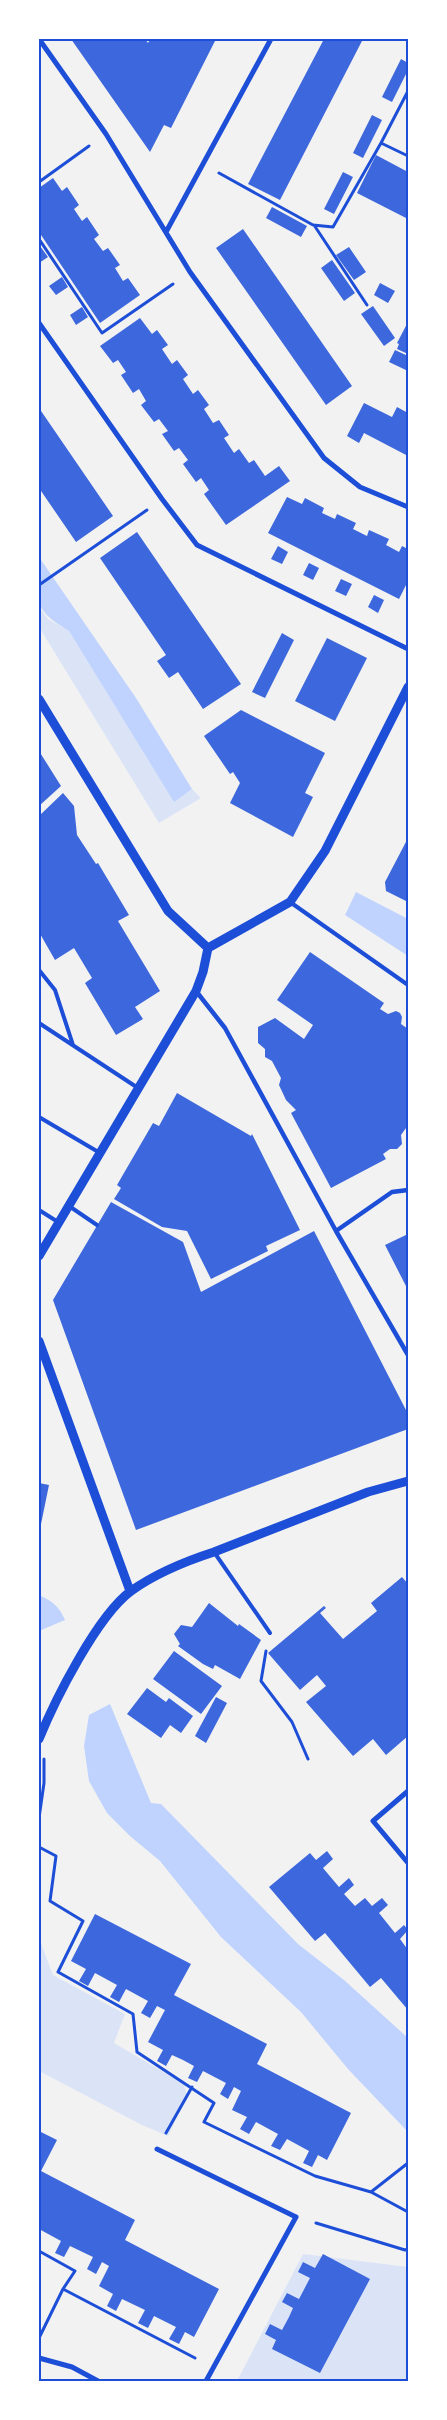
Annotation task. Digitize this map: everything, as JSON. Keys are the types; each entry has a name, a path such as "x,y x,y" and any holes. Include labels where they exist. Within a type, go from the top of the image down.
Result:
{"street":[{"path":"39,39 106,134 190,272 324,458 360,487 408,507"},
{"path":"166,232 271,39"},
{"path":"39,323 162,499 197,545 408,649"},
{"path":"39,1256 196,991 203,972 208,948 290,902 324,852 408,687"},
{"path":"39,699 168,911 208,948"},
{"path":"196,991 225,1028 336,1231 408,1355"},
{"path":"336,1231 392,1192 408,1190"},
{"path":"39,1342 130,1591"},
{"path":"39,1739 93,1635 130,1591 188,1560 214,1552 368,1492 408,1482"},
{"path":"408,1791 373,1821 408,1863"},
{"path":"158,2149 296,2217 206,2381"},
{"path":"39,2358 72,2367 98,2381"}],"lane":[{"path":"290,902 408,985"},
{"path":"39,970 55,990 73,1045"},
{"path":"39,1024 138,1088"},
{"path":"39,1117 100,1153"},
{"path":"69,1206 97,1225"},
{"path":"39,1210 58,1222"},
{"path":"214,1552 270,1633"}],"path":[{"path":"203,164 313,225 333,227 408,91"},
{"path":"39,182 106,134"},
{"path":"381,143 408,156"},
{"path":"313,225 367,305"},
{"path":"39,239 102,333 190,272"},
{"path":"39,585 162,499"},
{"path":"270,1633 261,1681 292,1722 308,1759"},
{"path":"39,1818 44,1784 44,1728"},
{"path":"39,1847 56,1856 50,1901 83,1921 58,1972 133,2014 138,2052 214,2103 204,2122 315,2176 372,2192 408,2212"},
{"path":"158,2149 192,2087"},
{"path":"372,2192 408,2164"},
{"path":"296,2217 405,2250 408,2249"},
{"path":"39,2251 75,2271 63,2289 39,2338"},
{"path":"63,2289 213,2368"}],"shaded area":[{"path":"39,607 48,619 69,631 174,801 192,789 201,798 159,823 39,627"},
{"path":"39,1938 53,1975 125,2014 114,2043 184,2084 187,2095 168,2136 142,2125 39,2071"},
{"path":"303,2254 408,2267 408,2381 237,2381"}],"water":[{"path":"39,557 136,698 192,789 174,802 69,631 56,623 42,608 38,593"},
{"path":"356,892 408,919 408,956 345,915"},
{"path":"39,1595 55,1604 65,1620 39,1631"},
{"path":"110,1704 151,1803 161,1804 298,1944 344,1980 408,2038 408,2132 348,2069 301,2012 221,1937 160,1861 130,1836 107,1813 89,1781 84,1746 89,1715"}],"building":[{"path":"71,39 145,39 148,43 150,39 216,39 171,128 164,125 150,152"},
{"path":"324,39 363,39 280,200 248,184"},
{"path":"401,59 408,63 408,70 392,102 382,97"},
{"path":"372,115 382,120 363,158 353,153"},
{"path":"376,155 408,172 408,219 357,193"},
{"path":"343,172 353,177 334,214 324,209"},
{"path":"53,178 62,191 67,187 79,205 74,209 82,221 87,217 99,235 94,239 103,251 108,248 120,265 115,268 123,281 128,278 140,295 100,323 39,232 39,188"},
{"path":"272,207 307,226 301,237 266,218"},
{"path":"243,229 352,386 326,405 216,248"},
{"path":"40,246 48,257 39,263 39,248"},
{"path":"349,247 366,272 354,280 336,255"},
{"path":"332,260 355,293 344,301 321,268"},
{"path":"62,277 68,287 56,295 49,286"},
{"path":"380,283 395,291 388,303 374,295"},
{"path":"373,306 395,338 384,346 361,314"},
{"path":"82,307 88,317 76,325 70,315"},
{"path":"140,318 152,334 157,330 168,345 162,349 172,364 177,360 188,375 183,379 193,394 198,390 209,405 204,409 213,423 219,420 229,435 224,438 234,453 239,449 249,463 254,460 265,476 279,466 290,481 226,525 204,494 209,490 201,478 196,482 183,464 188,460 179,448 174,451 162,434 168,431 159,419 154,422 141,405 146,401 139,389 133,393 121,375 126,372 118,360 113,363 100,346"},
{"path":"408,322 408,354 397,349 399,344 397,343"},
{"path":"395,350 408,356 408,371 389,362"},
{"path":"364,403 392,417 397,407 408,413 408,456 364,433 359,443 347,436"},
{"path":"39,408 113,516 76,542 39,488"},
{"path":"287,497 302,504 305,498 324,508 322,513 335,519 337,514 356,523 353,529 367,536 369,530 389,539 386,545 399,552 402,546 408,549 408,581 399,599 268,533"},
{"path":"137,532 241,684 203,709 178,672 169,678 157,661 166,655 100,558"},
{"path":"278,546 288,552 282,564 271,559"},
{"path":"309,563 319,568 313,580 303,575"},
{"path":"341,579 352,584 346,596 335,591"},
{"path":"374,595 384,600 378,613 368,607"},
{"path":"282,633 294,640 265,698 252,692"},
{"path":"327,638 367,658 335,721 295,701"},
{"path":"241,710 325,753 305,793 313,797 293,837 230,803 240,783 233,772 230,774 204,736"},
{"path":"39,751 61,786 39,806"},
{"path":"63,793 74,806 77,835 96,864 98,863 129,915 118,921 160,991 135,1007 143,1019 116,1035 85,983 92,978 74,948 55,960 39,932 39,816"},
{"path":"408,838 408,902 386,891 385,882"},
{"path":"310,952 384,1003 380,1009 388,1014 396,1011 400,1013 402,1017 401,1024 408,1029 408,1129 406,1128 401,1135 402,1144 397,1149 390,1149 383,1154 386,1159 331,1188 291,1113 296,1110 286,1100 279,1085 281,1078 272,1061 265,1057 265,1049 258,1043 258,1027 275,1018 304,1039 313,1025 277,1000"},
{"path":"177,1093 251,1136 252,1134 300,1230 266,1246 268,1251 211,1279 187,1231 162,1227 114,1199 121,1188 117,1185 153,1123 159,1126"},
{"path":"111,1202 183,1242 201,1292 314,1231 408,1414 408,1429 136,1530 53,1300"},
{"path":"408,1234 408,1290 385,1245"},
{"path":"39,1483 49,1485 40,1529 39,1529"},
{"path":"402,1577 408,1584 408,1736 386,1755 373,1739 353,1756 306,1702 326,1686 317,1675 300,1690 268,1653 324,1606 326,1608 320,1613 343,1639 377,1611 371,1603"},
{"path":"209,1603 238,1626 239,1624 261,1640 240,1679 215,1665 213,1669 203,1664 178,1646 180,1644 174,1634 181,1625 192,1627"},
{"path":"174,1651 222,1686 201,1714 153,1679"},
{"path":"147,1688 166,1702 169,1698 193,1716 181,1733 170,1725 161,1738 127,1714"},
{"path":"216,1697 227,1703 206,1743 195,1736"},
{"path":"327,1851 333,1859 323,1868 339,1887 349,1878 354,1885 344,1894 355,1906 365,1898 372,1906 382,1898 388,1905 379,1913 395,1933 404,1925 408,1930 400,1939 408,1950 408,2010 381,1978 370,1987 325,1933 315,1941 269,1887 310,1853 316,1860"},
{"path":"95,1914 191,1964 174,1995 267,2044 257,2064 351,2113 327,2160 318,2155 312,2167 303,2163 309,2151 287,2139 280,2150 271,2146 278,2134 256,2122 249,2134 240,2129 247,2117 232,2110 241,2091 234,2087 228,2099 220,2094 226,2083 203,2071 197,2082 188,2078 194,2066 172,2055 166,2066 157,2061 163,2050 148,2042 165,2010 157,2006 150,2018 141,2013 148,2001 126,1989 119,2002 110,1997 117,1985 95,1973 88,1986 79,1981 86,1969 71,1961"},
{"path":"39,2131 57,2140 41,2171 135,2220 125,2240 219,2289 194,2337 185,2332 179,2344 169,2339 176,2327 154,2316 148,2328 138,2323 145,2310 122,2299 116,2311 107,2306 113,2294 99,2286 109,2266 102,2262 96,2274 87,2269 93,2257 70,2246 64,2257 55,2253 61,2241 39,2229"},
{"path":"323,2254 370,2279 320,2373 272,2349 276,2340 265,2334 270,2324 282,2330 289,2317 293,2308 282,2302 287,2293 299,2299 310,2278 298,2272 303,2262 315,2268"}]}
